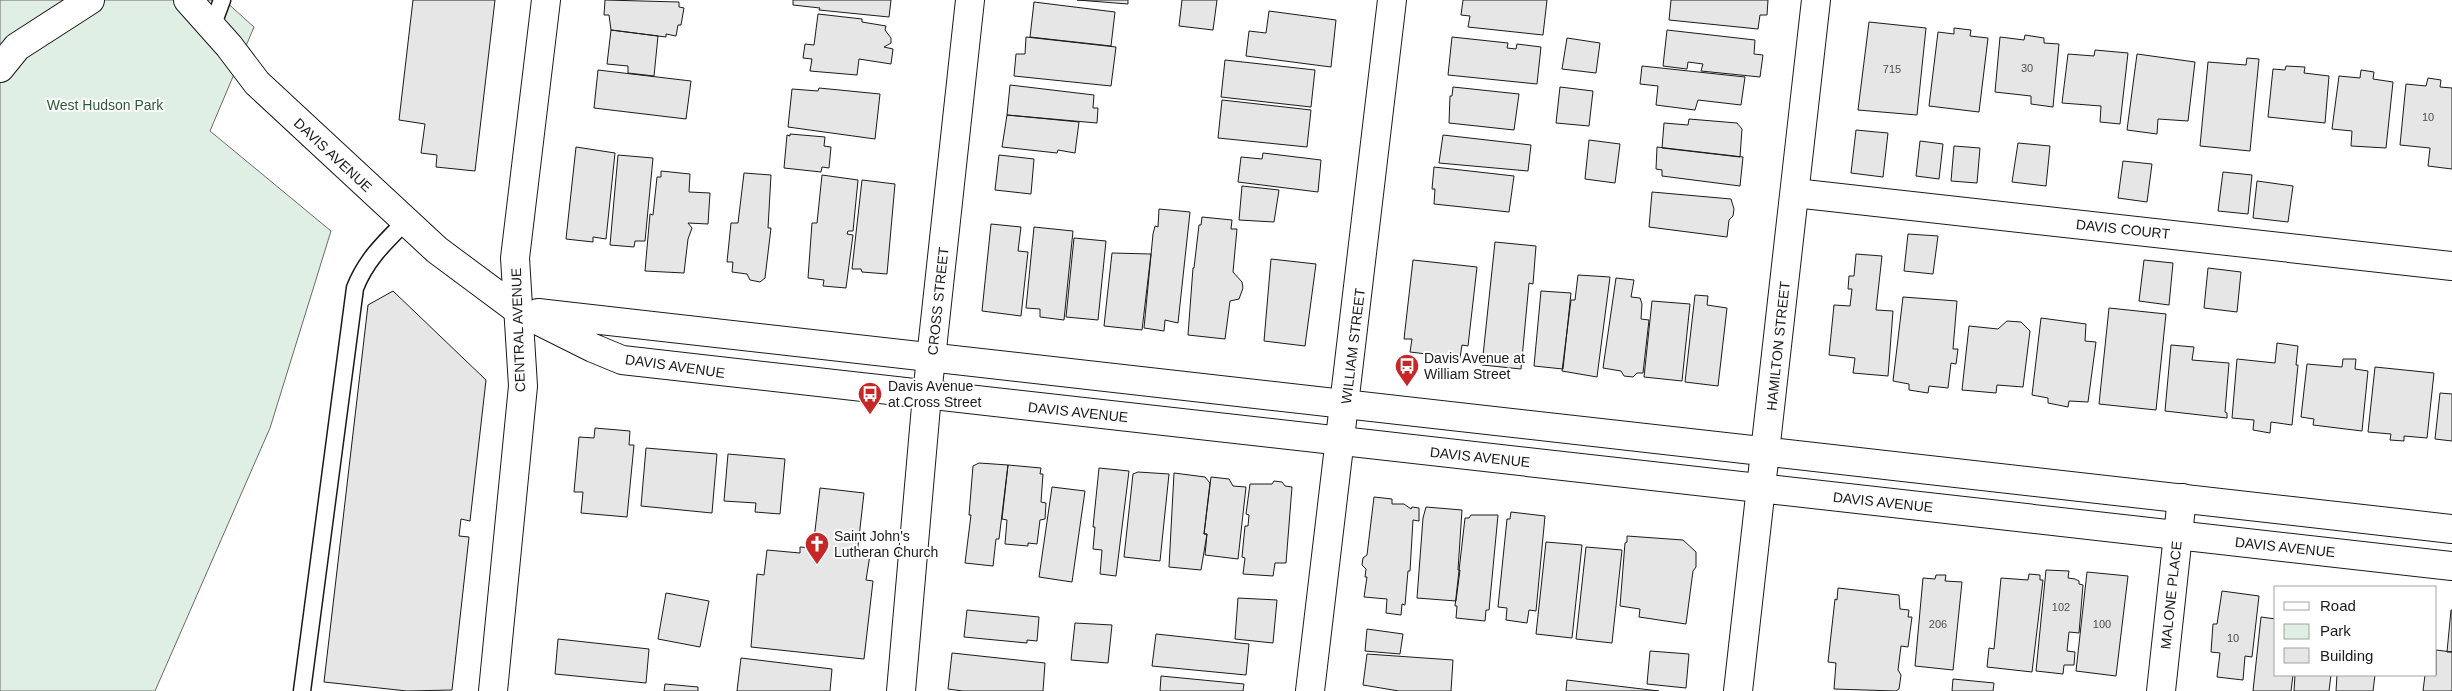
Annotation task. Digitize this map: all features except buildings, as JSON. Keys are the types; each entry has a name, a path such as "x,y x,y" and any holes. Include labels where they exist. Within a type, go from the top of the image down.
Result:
{"street":[{"path":"0,68 17,48 90,0"},
{"name":"DAVIS AVENUE","path":"188,0 257,83 437,250 519,311 608,355 637,363 2452,566"},
{"name":"CENTRAL AVENUE","path":"493,691 522,386 515,258 546,0"},
{"name":"CROSS STREET","path":"901,691 927,395 970,0"},
{"name":"WILLIAM STREET","path":"1310,691 1342,442 1392,0"},
{"name":"HAMILTON STREET","path":"1738,691 1816,0"},
{"name":"DAVIS COURT","path":"1795,193 2452,266"},
{"path":"519,311 931,359 2452,528"},
{"name":"MALONE PLACE","path":"2161,691 2182,498"}],"lane":[{"path":"212,27 222,0"},
{"path":"302,691 355,288 363,269 374,252 405,222"}],"green space":[{"name":"West Hudson Park","path":"0,0 224,0 254,27 210,131 331,231 270,428 155,691 0,691"}],"place":[{"name":"Davis Avenue at William Street","path":"1407,387"},
{"name":"Davis Avenue at Cross Street","path":"870,415"},
{"name":"Saint John's Lutheran Church","path":"817,565"}]}
